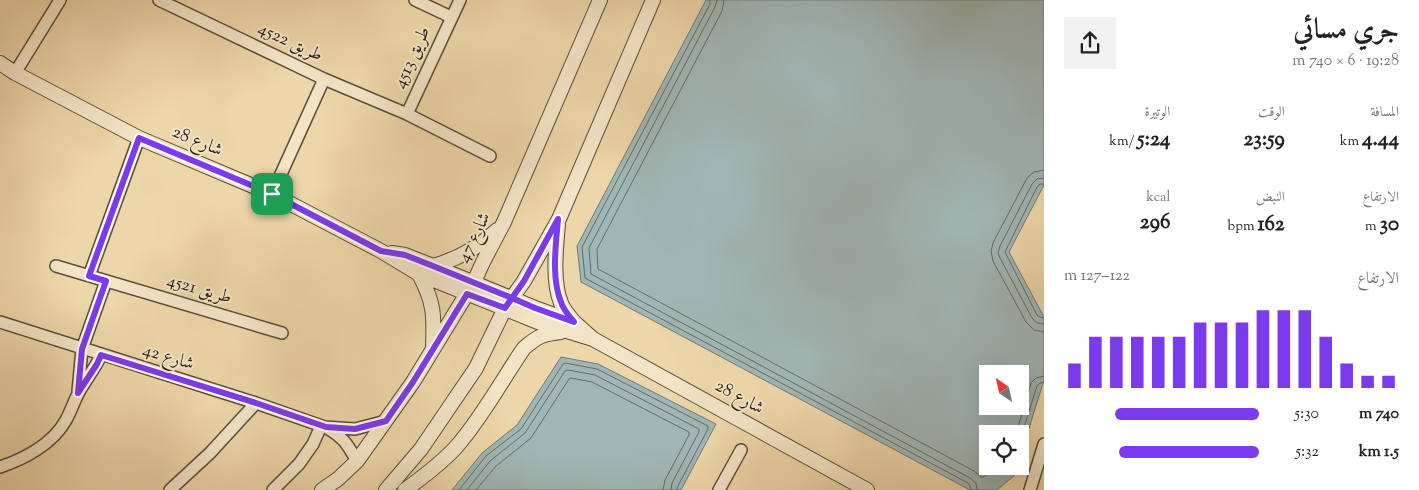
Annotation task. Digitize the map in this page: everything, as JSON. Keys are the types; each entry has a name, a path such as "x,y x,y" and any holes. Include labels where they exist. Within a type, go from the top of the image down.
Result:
{"street":[{"path":"15,73 60,0"},
{"name":"طريق 4522","path":"159,0 324,79 408,114 490,156"},
{"name":"طريق 4513","path":"415,0 451,17"},
{"name":"طريق 4513","path":"408,114 460,0"},
{"name":"شارع 47","path":"322,490 338,479 357,461 433,350 471,288 504,222 600,0"},
{"path":"386,490 422,449 476,368 509,303 524,281 558,219 653,0"},
{"name":"شارع 28","path":"0,63 15,73 139,138 272,194 381,251 419,274 471,288 509,303 535,308 857,488"},
{"name":"طريق 4522","path":"272,194 324,79"},
{"path":"89,276 139,138"},
{"path":"405,490 432,471 457,447 478,419 524,348 534,339 570,327 556,286 558,219"},
{"path":"433,266 461,256 476,247 504,222"},
{"name":"شارع 28","path":"381,251 405,255 433,266 471,288"},
{"name":"طريق 4521","path":"56,266 282,333"},
{"path":"419,274 431,300 434,314 433,350"},
{"path":"78,393 82,349 106,281"},
{"name":"شارع 42","path":"0,322 323,426 338,434 346,442 357,461"},
{"path":"0,468 42,446 65,423 78,393 101,355"},
{"path":"170,490 210,453 256,403"},
{"name":"شارع 42","path":"323,426 355,429 386,421"},
{"path":"273,490 299,464 323,426"},
{"path":"1030,490 1044,444"},
{"path":"719,490 741,450"}],"water":[{"path":"706,0 1044,0 1044,185 1009,252 1044,317 1044,380 1029,428 1029,425 979,425 979,475 1015,475 997,490 970,490 581,282 577,246"},
{"path":"561,357 598,364 716,424 681,490 452,490 482,453 517,425"}],"route":[{"path":"272,194 139,138 89,276 106,281 82,349 78,393 101,355 256,403 321,426 355,429 386,421 413,382 467,294 505,308 512,298 574,322 561,304 556,286 558,219 524,281 512,298 405,255 381,251 272,194"}]}
